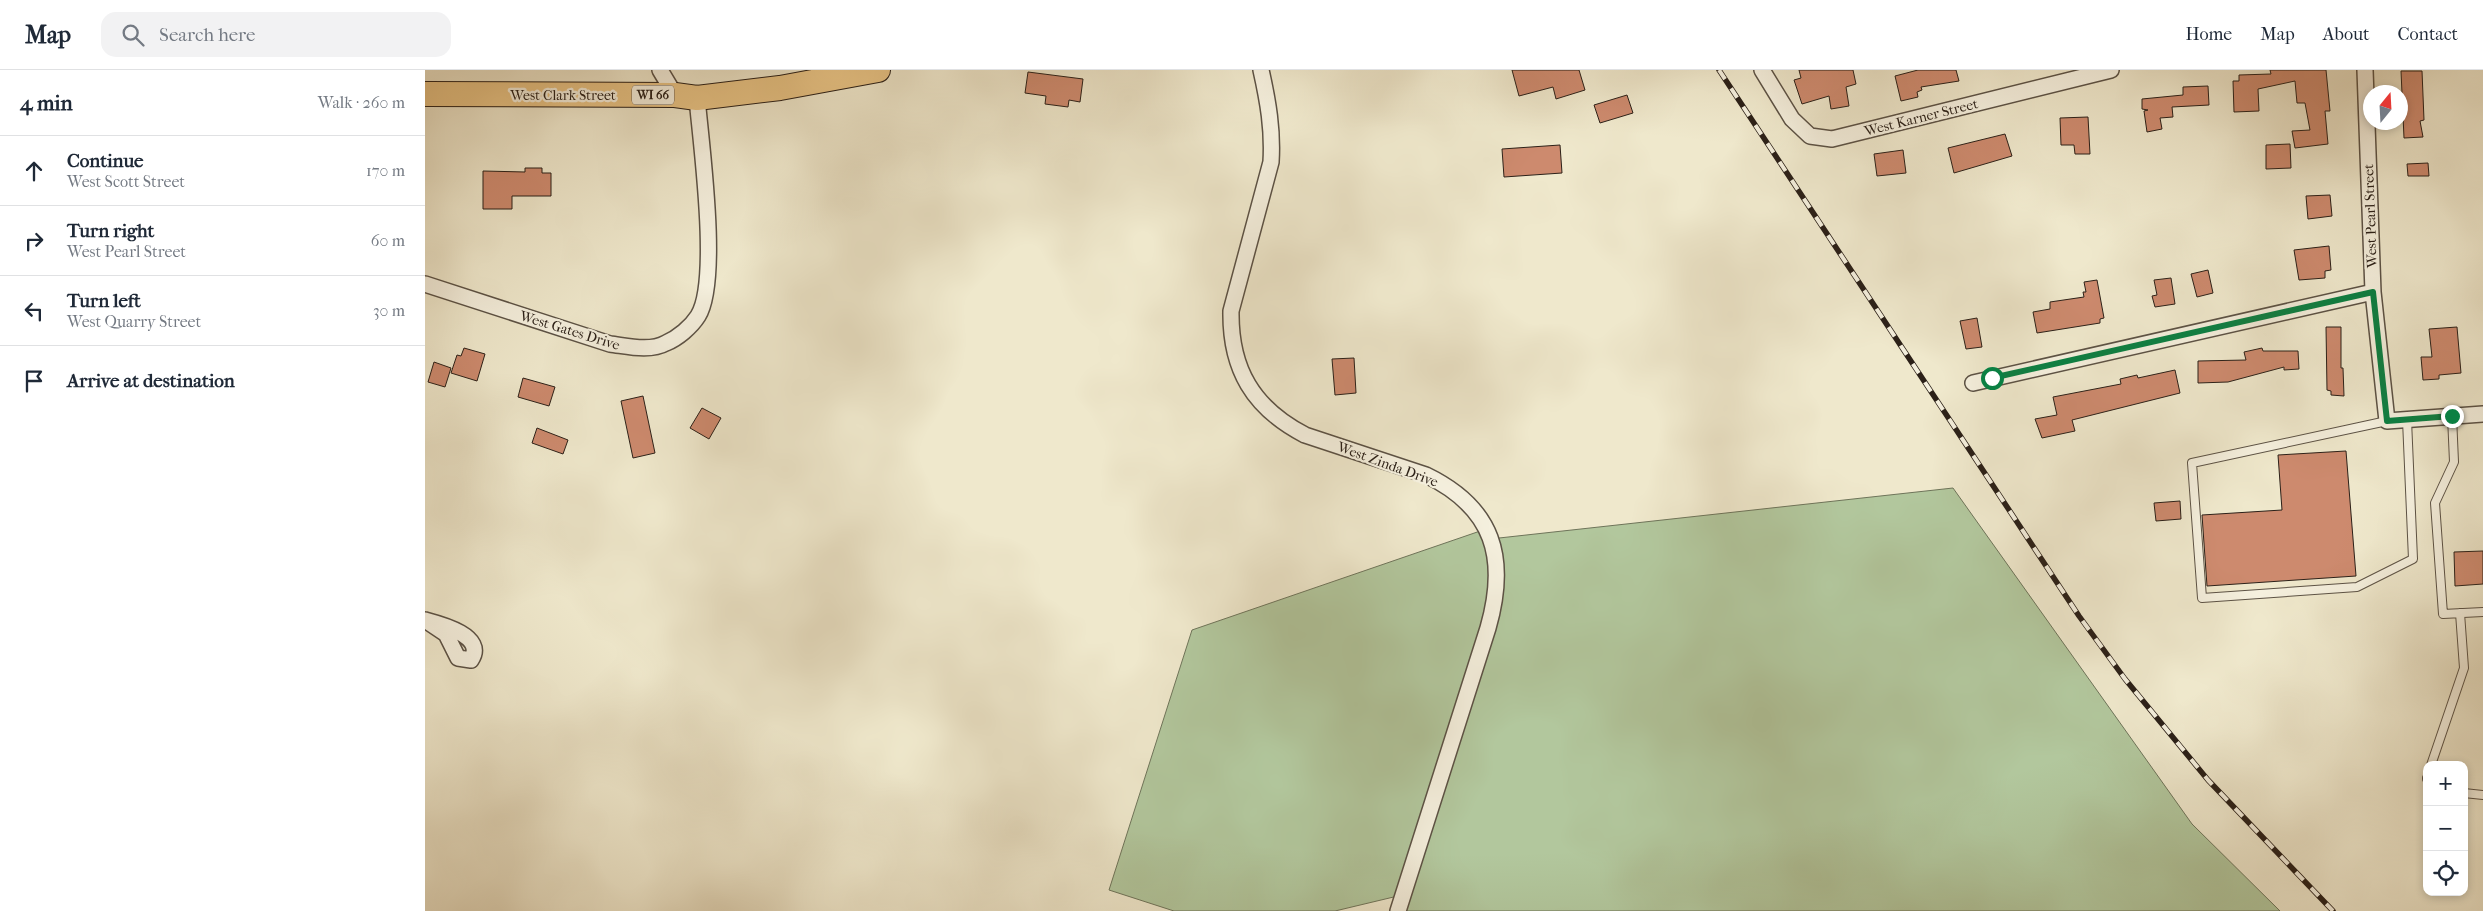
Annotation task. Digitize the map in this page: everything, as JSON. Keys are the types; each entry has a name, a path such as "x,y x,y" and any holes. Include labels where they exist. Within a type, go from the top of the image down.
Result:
{"main road":[{"name":"West Clark Street","path":"425,94 686,97 780,88 878,70"}],"street":[{"name":"West Gates Drive","path":"425,284 610,344 639,348 665,344 687,328 699,315 707,288 709,250 686,97 660,70"},
{"name":"West Zinda Drive","path":"1261,70 1270,110 1273,141 1265,192 1235,290 1231,310 1234,352 1241,371 1257,398 1287,426 1305,435 1426,475 1444,484 1461,496 1486,529 1497,569 1497,590 1488,628 1398,911"},
{"name":"West Karner Street","path":"1762,70 1792,119 1810,136 1832,139 2111,70"},
{"name":"West Pearl Street","path":"2365,70 2373,292 2387,421"},
{"path":"1973,382 2373,292"},
{"path":"2387,421 2483,414"}],"lane":[{"path":"2452,416 2454,462 2435,503 2443,614 2483,612"},
{"path":"2387,421 2192,463 2201,598 2357,587 2413,559 2407,420"},
{"path":"2432,761 2464,668 2460,613"},
{"path":"2468,793 2483,795"}],"green space":[{"path":"1953,488 2192,824 2280,911 1398,911 1402,895 1335,911 1174,911 1109,890 1192,630 1486,529 1490,539"}],"building":[{"path":"1512,70 1579,70 1585,90 1556,99 1553,87 1519,96"},
{"path":"1799,70 1853,70 1856,84 1846,87 1849,106 1831,109 1829,96 1802,104 1794,80 1801,78"},
{"path":"1918,70 1956,70 1959,81 1921,87 1922,90 1917,92 1918,97 1901,101 1895,76"},
{"path":"2270,70 2326,70 2330,111 2325,111 2328,144 2295,148 2292,131 2310,130 2305,103 2297,103 2295,81 2258,89 2259,111 2234,112 2233,81 2239,81 2239,75 2271,74"},
{"path":"2401,71 2422,71 2424,120 2420,121 2423,137 2404,138 2404,130 2408,130 2408,85 2402,85"},
{"path":"1028,72 1083,79 1080,102 1069,100 1068,107 1045,104 1046,96 1025,93"},
{"path":"2208,86 2209,105 2172,107 2173,117 2160,118 2162,129 2147,132 2144,111 2148,110 2142,109 2142,99 2183,95 2183,87"},
{"path":"1627,95 1633,113 1600,123 1594,105"},
{"path":"2088,117 2090,154 2075,154 2074,145 2061,145 2060,118"},
{"path":"2005,134 2012,156 1954,173 1948,148"},
{"path":"2290,144 2291,168 2266,169 2266,145"},
{"path":"1560,145 1562,173 1504,177 1502,149"},
{"path":"1903,150 1906,173 1877,176 1874,154"},
{"path":"2428,163 2429,176 2408,176 2407,164"},
{"path":"525,168 542,168 542,173 551,173 551,196 512,196 512,209 483,209 483,171 525,172"},
{"path":"2330,195 2332,216 2308,219 2306,196"},
{"path":"2329,246 2331,270 2325,271 2325,278 2299,280 2294,250"},
{"path":"2208,270 2213,293 2197,297 2191,274"},
{"path":"2171,278 2175,304 2155,307 2152,296 2157,295 2154,280"},
{"path":"2097,280 2104,318 2100,319 2100,323 2037,333 2033,312 2050,309 2050,302 2084,297 2083,292 2086,292 2084,282"},
{"path":"1977,318 1982,347 1966,349 1960,321"},
{"path":"2326,327 2341,327 2341,368 2343,368 2344,396 2331,395 2331,391 2327,390"},
{"path":"2457,327 2461,373 2439,375 2439,379 2423,380 2421,357 2432,357 2429,329"},
{"path":"464,348 485,354 477,381 451,373 457,355 461,356"},
{"path":"2262,348 2263,351 2298,351 2299,369 2284,370 2284,367 2228,382 2198,383 2198,361 2246,360 2244,352"},
{"path":"1354,358 1356,393 1335,395 1332,359"},
{"path":"434,362 451,368 445,387 428,382"},
{"path":"2175,370 2180,393 2072,420 2075,431 2042,438 2035,419 2057,415 2053,397 2121,384 2120,379 2137,375 2138,378"},
{"path":"523,378 555,387 549,406 518,397"},
{"path":"643,396 655,453 633,458 621,401"},
{"path":"702,408 721,418 709,439 690,428"},
{"path":"537,428 568,440 563,454 532,443"},
{"path":"2346,451 2356,576 2207,586 2202,515 2282,510 2278,455"},
{"path":"2180,501 2181,519 2156,521 2154,503"},
{"path":"2483,551 2483,584 2455,586 2454,552"}],"railway":[{"path":"1719,70 2079,616 2125,679 2208,780 2333,911"}],"route":[{"path":"1992,378 2373,292 2387,421 2452,416"}]}
